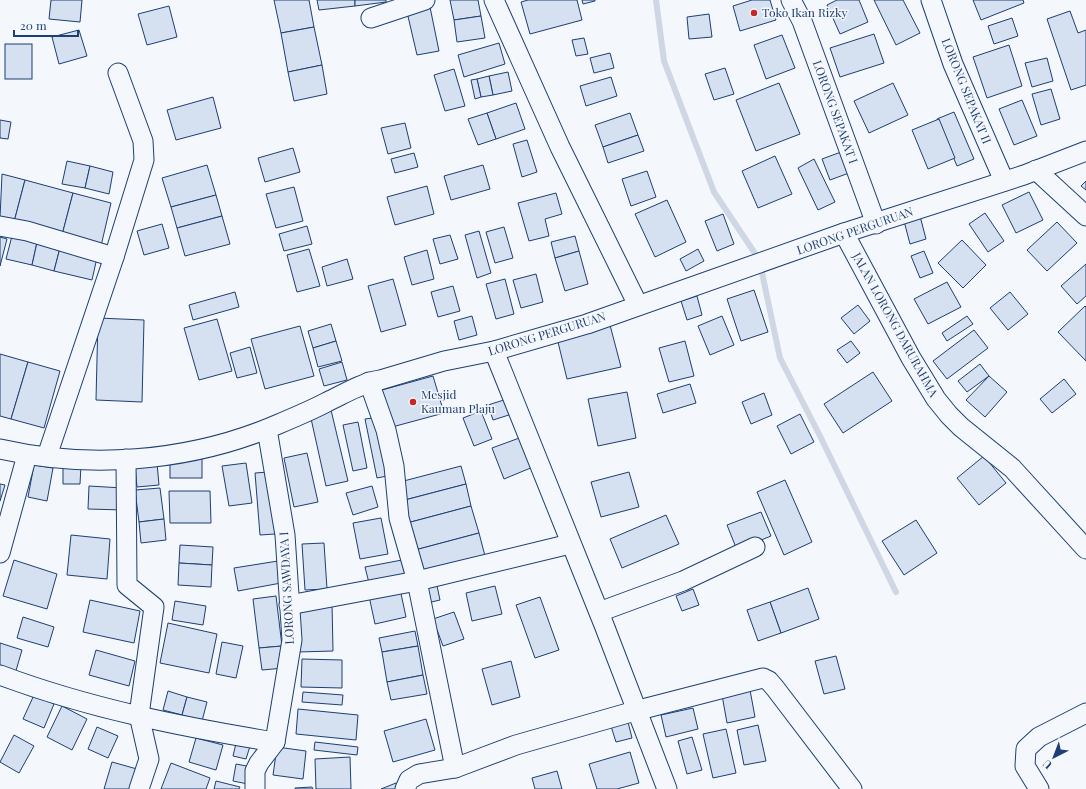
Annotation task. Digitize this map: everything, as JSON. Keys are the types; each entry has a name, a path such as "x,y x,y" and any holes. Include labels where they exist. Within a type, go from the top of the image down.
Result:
{"street":[{"path":"371,18 425,0"},
{"path":"494,0 557,140 638,305"},
{"name":"LORONG SEPAKAT I","path":"791,0 802,20 876,224"},
{"name":"LORONG SEPAKAT II","path":"931,0 953,64 1004,181"},
{"path":"47,456 78,358 114,258 144,160 142,141 118,73"},
{"name":"LORONG PERGURUAN","path":"0,449 26,455 70,458 126,459 189,452 221,445 267,429 369,382 444,361 494,351 587,324 844,233 876,224 954,196 1004,181 1086,151"},
{"path":"1036,170 1086,216"},
{"path":"0,226 27,230 114,258"},
{"name":"JALAN LORONG DARURAHMA","path":"844,233 911,358 948,416 1012,468 1086,549"},
{"path":"494,351 570,544 599,612 666,789"},
{"path":"369,382 386,430 394,466 399,518 417,581 455,768"},
{"name":"LORONG SAWDAYA I","path":"255,789 256,771 259,763 275,742 292,640 285,535 267,429"},
{"path":"0,553 26,455"},
{"path":"126,459 127,585 154,607 139,715 149,759 139,789"},
{"path":"289,605 417,581 570,544"},
{"path":"599,612 683,581 756,547"},
{"path":"0,675 93,705 218,733 275,742"},
{"path":"405,789 409,780 419,774 455,768 516,746 636,711 763,678 769,681 775,688 852,789"},
{"path":"1039,789 1025,766 1026,749 1039,737 1086,713"}],"building":[{"path":"51,0 82,0 80,22 49,19"},
{"path":"274,0 309,0 314,27 281,33"},
{"path":"317,0 355,0 355,6 319,10"},
{"path":"355,0 386,0 386,2 355,6"},
{"path":"450,0 478,0 481,16 454,20"},
{"path":"528,0 577,0 582,20 530,34 521,2"},
{"path":"582,0 595,0 595,1 583,4"},
{"name":"Toko Ikan Rizky","path":"752,0 770,0 776,20 740,31 733,6"},
{"path":"837,0 859,0 868,22 840,34 827,5"},
{"path":"874,0 903,0 920,33 896,45"},
{"path":"973,0 1023,0 1024,3 981,20"},
{"path":"169,6 177,37 147,45 138,14"},
{"path":"430,7 439,51 417,55 407,12"},
{"path":"1070,11 1078,33 1086,30 1086,85 1071,90 1047,19"},
{"path":"709,14 712,37 689,39 687,17"},
{"path":"481,16 485,38 457,42 454,20"},
{"path":"1012,18 1018,36 994,44 988,26"},
{"path":"314,27 322,65 288,72 281,33"},
{"path":"79,30 87,56 59,64 52,37"},
{"path":"874,34 884,63 840,77 830,48"},
{"path":"782,35 795,68 766,79 754,45"},
{"path":"584,38 588,54 576,56 572,40"},
{"path":"499,43 505,64 464,77 458,55"},
{"path":"5,44 32,44 32,79 5,79"},
{"path":"1009,45 1022,86 987,98 973,57"},
{"path":"610,53 614,68 594,73 590,58"},
{"path":"1047,58 1053,81 1032,87 1025,63"},
{"path":"322,65 327,94 294,101 288,72"},
{"path":"725,68 734,94 714,100 705,74"},
{"path":"454,69 465,106 445,111 434,75"},
{"path":"508,72 512,91 493,95 489,76"},
{"path":"489,76 493,95 481,97 477,79"},
{"path":"611,77 617,96 586,106 580,86"},
{"path":"477,79 481,97 475,99 471,80"},
{"path":"779,83 800,134 756,151 736,100"},
{"path":"893,83 908,115 869,133 854,101"},
{"path":"1051,89 1060,119 1041,125 1032,94"},
{"path":"213,97 221,128 176,140 167,110"},
{"path":"1022,100 1037,136 1014,145 999,109"},
{"path":"516,103 525,129 496,139 487,113"},
{"path":"954,112 974,159 957,166 937,119"},
{"path":"487,113 496,139 478,145 468,119"},
{"path":"630,113 638,135 603,147 595,125"},
{"path":"939,119 955,158 928,169 912,130"},
{"path":"0,120 11,122 8,139 0,138"},
{"path":"405,123 411,148 388,154 381,128"},
{"path":"638,135 644,151 608,163 603,147"},
{"path":"527,140 537,172 522,177 513,144"},
{"path":"293,148 300,172 265,182 258,158"},
{"path":"841,152 849,173 830,180 822,159"},
{"path":"414,153 418,167 395,173 391,159"},
{"path":"775,156 792,194 758,208 742,171"},
{"path":"814,159 835,202 818,210 798,168"},
{"path":"67,161 90,166 85,188 62,184"},
{"path":"207,165 216,195 171,207 162,178"},
{"path":"483,165 490,189 451,200 444,176"},
{"path":"90,166 113,172 109,194 85,188"},
{"path":"647,171 656,197 631,206 622,179"},
{"path":"2,174 25,180 14,222 0,218"},
{"path":"25,180 73,193 62,235 14,222"},
{"path":"1086,181 1086,190 1081,186"},
{"path":"427,186 434,214 395,225 387,197"},
{"path":"294,187 303,221 276,228 266,194"},
{"path":"1029,192 1043,220 1016,233 1002,205"},
{"path":"73,193 111,203 101,246 62,235"},
{"path":"556,193 562,214 545,219 549,236 529,241 518,203"},
{"path":"216,195 222,216 177,228 171,207"},
{"path":"667,200 686,242 655,257 635,214"},
{"path":"985,213 1004,241 988,252 969,224"},
{"path":"723,214 734,244 717,251 705,221"},
{"path":"222,216 230,244 185,256 177,228"},
{"path":"920,216 926,239 910,244 904,221"},
{"path":"1057,222 1077,243 1047,271 1027,250"},
{"path":"162,224 169,248 144,255 137,231"},
{"path":"307,226 312,244 284,251 279,234"},
{"path":"504,227 513,258 495,263 486,232"},
{"path":"479,231 491,273 477,278 465,235"},
{"path":"13,232 38,238 32,265 6,259"},
{"path":"450,235 458,259 440,264 433,239"},
{"path":"575,236 579,251 555,258 551,242"},
{"path":"0,237 7,239 0,266"},
{"path":"38,238 61,244 54,271 32,265"},
{"path":"962,240 986,265 963,288 938,263"},
{"path":"61,244 98,253 92,280 54,271"},
{"path":"309,249 320,286 297,292 287,255"},
{"path":"698,249 704,261 686,271 680,259"},
{"path":"427,250 434,279 412,285 404,257"},
{"path":"579,251 588,284 565,291 555,258"},
{"path":"924,251 933,273 920,278 911,256"},
{"path":"347,259 353,279 327,286 322,267"},
{"path":"1086,264 1086,296 1077,304 1061,286"},
{"path":"536,274 543,302 521,308 513,280"},
{"path":"393,279 406,325 381,332 368,286"},
{"path":"505,279 514,314 496,319 486,284"},
{"path":"947,282 961,307 928,324 914,299"},
{"path":"453,286 460,311 438,317 431,292"},
{"path":"754,290 768,332 741,341 727,299"},
{"path":"235,292 239,307 193,320 189,305"},
{"path":"1010,292 1028,314 1008,330 990,308"},
{"path":"697,296 702,315 687,320 681,301"},
{"path":"858,305 870,321 854,334 841,318"},
{"path":"1085,306 1086,307 1086,361 1058,332"},
{"path":"472,316 477,335 459,340 454,321"},
{"path":"722,316 734,345 710,355 698,326"},
{"path":"967,316 973,324 947,341 942,333"},
{"path":"98,318 144,320 142,402 96,400"},
{"path":"217,319 232,371 199,380 184,328"},
{"path":"331,324 336,341 313,348 308,331"},
{"path":"610,325 621,367 567,379 557,338"},
{"path":"300,326 314,376 265,389 251,339"},
{"path":"974,330 988,348 947,379 933,361"},
{"path":"336,341 342,361 318,367 313,348"},
{"path":"685,341 694,376 669,382 659,348"},
{"path":"851,341 860,353 847,363 837,350"},
{"path":"250,347 257,373 237,378 230,353"},
{"path":"0,354 28,362 11,419 0,416"},
{"path":"28,362 60,371 44,428 11,419"},
{"path":"342,362 347,380 324,386 319,369"},
{"path":"980,364 989,376 967,392 958,381"},
{"path":"873,372 892,401 843,433 824,404"},
{"name":"Mesjid Kauman Plaju","path":"433,376 444,413 392,427 382,390"},
{"path":"989,376 1007,392 985,417 966,400"},
{"path":"1064,379 1076,394 1052,413 1040,399"},
{"path":"690,384 696,403 663,413 657,394"},
{"path":"627,392 636,438 598,446 588,399"},
{"path":"764,393 772,415 751,424 742,402"},
{"path":"507,399 512,414 493,420 488,405"},
{"path":"331,410 348,481 326,486 310,414"},
{"path":"481,411 492,439 474,446 463,418"},
{"path":"800,414 814,442 791,454 777,426"},
{"path":"380,417 392,475 377,478 365,419"},
{"path":"358,422 367,468 353,471 343,425"},
{"path":"522,437 533,467 504,479 492,448"},
{"path":"307,453 318,502 294,507 284,458"},
{"path":"984,456 1006,483 979,505 957,478"},
{"path":"170,458 202,458 202,478 170,478"},
{"path":"157,463 159,485 137,487 135,466"},
{"path":"246,463 252,503 229,506 222,466"},
{"path":"34,465 53,468 47,501 28,497"},
{"path":"63,465 81,465 80,484 63,484"},
{"path":"461,466 466,484 401,501 396,483"},
{"path":"269,472 275,534 260,535 255,473"},
{"path":"629,472 639,507 601,517 591,482"},
{"path":"785,480 812,542 784,555 757,492"},
{"path":"0,484 5,485 0,501"},
{"path":"466,484 471,506 407,523 401,501"},
{"path":"89,486 123,488 123,510 88,509"},
{"path":"372,486 378,507 353,515 346,493"},
{"path":"160,488 164,519 139,522 135,490"},
{"path":"169,491 210,491 211,523 170,523"},
{"path":"471,506 479,533 415,550 407,523"},
{"path":"761,512 771,536 737,550 727,525"},
{"path":"666,515 679,544 622,568 610,539"},
{"path":"381,518 388,554 360,559 353,523"},
{"path":"164,519 166,540 141,543 139,522"},
{"path":"916,520 937,553 904,575 882,541"},
{"path":"479,533 485,556 421,573 415,550"},
{"path":"71,535 110,539 107,579 67,575"},
{"path":"324,543 327,589 305,590 302,544"},
{"path":"180,545 213,547 212,565 179,563"},
{"path":"14,560 57,574 47,609 3,596"},
{"path":"402,560 406,580 370,587 365,567"},
{"path":"278,561 281,583 238,591 234,568"},
{"path":"179,563 212,565 211,587 178,585"},
{"path":"436,581 440,600 423,604 419,584"},
{"path":"495,586 502,614 472,621 466,593"},
{"path":"808,588 819,619 781,633 770,602"},
{"path":"400,589 406,617 375,624 369,596"},
{"path":"693,589 699,605 682,611 676,596"},
{"path":"276,596 282,646 259,648 253,599"},
{"path":"540,597 559,650 535,658 516,605"},
{"path":"90,600 140,611 134,643 83,632"},
{"path":"175,601 206,606 203,625 172,620"},
{"path":"770,602 781,633 758,641 747,610"},
{"path":"332,604 333,651 298,652 297,605"},
{"path":"454,612 464,639 443,646 433,619"},
{"path":"23,617 54,627 48,647 17,638"},
{"path":"168,623 217,634 209,673 160,663"},
{"path":"415,631 418,646 382,652 379,638"},
{"path":"222,642 243,646 236,678 216,674"},
{"path":"0,643 22,650 15,674 0,669"},
{"path":"282,646 284,668 262,670 259,648"},
{"path":"418,646 423,675 387,682 382,652"},
{"path":"96,650 135,661 129,686 89,675"},
{"path":"836,656 845,689 824,694 815,661"},
{"path":"302,659 342,660 342,688 301,687"},
{"path":"511,661 520,697 492,705 482,669"},
{"path":"423,675 427,694 391,700 387,682"},
{"path":"750,690 755,717 727,723 722,695"},
{"path":"168,691 187,697 182,715 163,710"},
{"path":"303,692 343,695 342,705 302,702"},
{"path":"34,695 54,704 44,728 23,719"},
{"path":"187,697 207,702 202,721 182,715"},
{"path":"62,706 87,719 72,750 47,737"},
{"path":"693,708 698,729 666,737 661,715"},
{"path":"298,709 358,715 356,740 296,734"},
{"path":"627,718 632,738 616,742 610,723"},
{"path":"426,719 435,750 393,762 384,731"},
{"path":"758,725 766,761 744,765 737,730"},
{"path":"97,727 118,736 108,758 88,749"},
{"path":"726,729 736,773 713,778 703,734"},
{"path":"14,735 34,746 19,773 0,762"},
{"path":"692,737 702,770 687,774 678,741"},
{"path":"196,738 223,745 216,770 189,762"},
{"path":"237,739 251,743 246,759 233,756"},
{"path":"315,742 358,747 357,755 314,750"},
{"path":"277,747 306,751 303,779 273,775"},
{"path":"630,752 639,783 617,789 597,789 589,764"},
{"path":"350,757 351,789 316,789 315,759"},
{"path":"112,762 137,769 131,789 104,789"},
{"path":"171,763 210,778 206,789 161,789"},
{"path":"236,764 252,767 248,784 233,781"},
{"path":"557,771 562,789 535,789 532,778"},
{"path":"216,781 240,787 239,789 214,789"},
{"path":"396,783 398,789 381,789"},
{"path":"312,787 313,789 295,789 295,788"}],"waterway":[{"path":"656,0 664,61 714,192 756,255"},
{"path":"761,268 780,358 896,592"}],"place":[{"name":"Toko Ikan Rizky","path":"754,13"},
{"name":"Mesjid Kauman Plaju","path":"413,402"}]}
